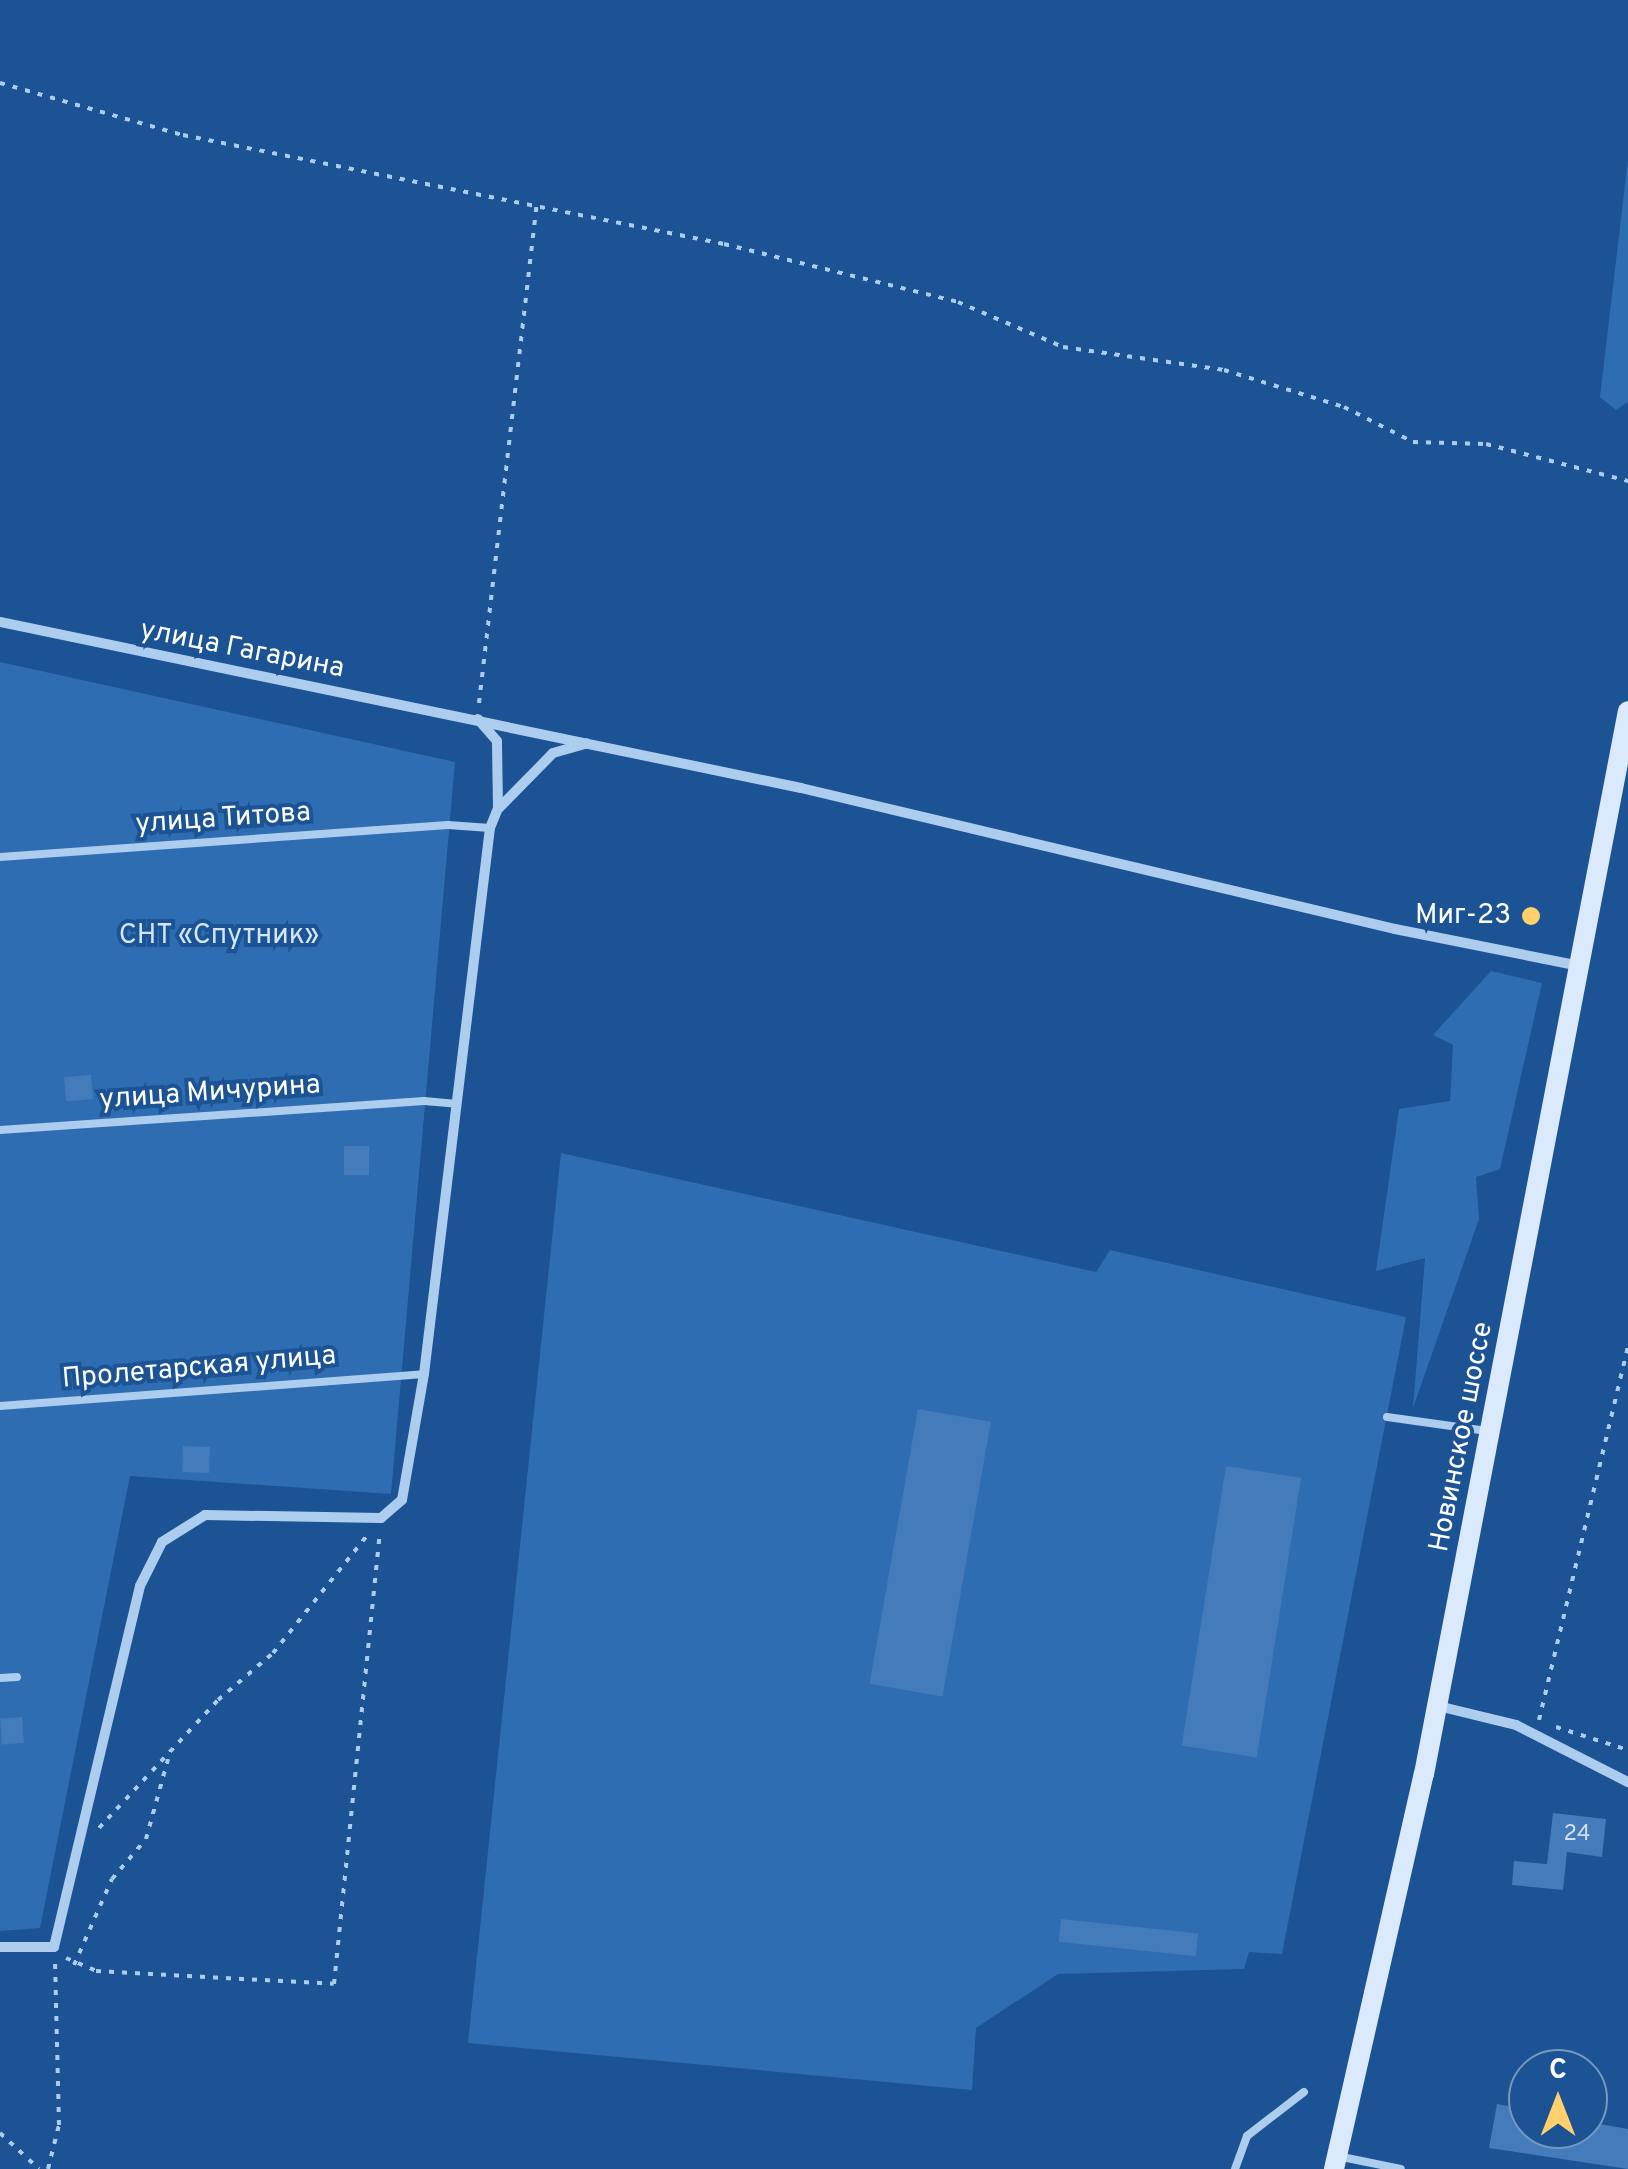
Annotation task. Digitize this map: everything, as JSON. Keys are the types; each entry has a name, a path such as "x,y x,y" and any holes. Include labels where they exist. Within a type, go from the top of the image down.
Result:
{"main road":[{"name":"Новинское шоссе","path":"1336,2162 1438,1706 1628,711"}],"street":[{"name":"улица Гагарина","path":"0,622 478,718 1394,929 1582,966"},
{"path":"0,1947 54,1947 72,1853 140,1586 162,1542 205,1515 381,1518 402,1500 424,1374 490,828 498,808 497,740 478,718"},
{"path":"498,808 553,753 588,742"},
{"path":"1438,1706 1516,1725 1628,1782"}],"lane":[{"name":"улица Титова","path":"0,858 448,825 490,828"},
{"name":"улица Мичурина","path":"0,1130 424,1101 456,1104"},
{"name":"Пролетарская улица","path":"0,1406 424,1374"},
{"path":"1386,1417 1492,1432"},
{"path":"0,1678 17,1677"},
{"path":"1235,2169 1247,2136 1304,2092"},
{"path":"1336,2162 1401,2169"}],"path":[{"path":"0,83 182,135 537,202 958,302 1064,348 1224,370 1344,407 1413,442 1486,444 1628,481"},
{"path":"478,718 537,202"},
{"path":"1628,1345 1538,1721 1628,1750"},
{"path":"72,1853 169,1758 218,1700 273,1652 381,1518"},
{"path":"54,1947 74,1965 334,1984 381,1518"},
{"path":"74,1965 112,1879 146,1839 169,1758"},
{"path":"48,2169 59,2124 54,1947"},
{"path":"0,2132 38,2169"}],"green space":[{"path":"1628,159 1628,402 1616,410 1600,397"},
{"name":"СНТ «Спутник»","path":"0,662 455,762 391,1494 130,1476 40,1928 0,1931"},
{"path":"1491,971 1542,983 1500,1169 1476,1177 1479,1219 1413,1408 1425,1258 1376,1271 1399,1109 1450,1101 1453,1045 1433,1035"},
{"path":"561,1153 1096,1272 1110,1250 1406,1317 1282,1954 1249,1952 1244,1969 1058,1974 976,2028 972,2090 468,2043"}],"building":[{"path":"91,1075 93,1099 66,1101 64,1077"},
{"path":"344,1146 369,1146 369,1175 344,1175"},
{"path":"918,1409 991,1422 942,1697 870,1684"},
{"path":"183,1446 210,1447 209,1473 182,1472"},
{"path":"1226,1466 1301,1478 1257,1757 1182,1746"},
{"path":"22,1717 24,1743 2,1744 0,1719"},
{"path":"1553,1813 1606,1819 1602,1857 1567,1852 1563,1890 1512,1885 1514,1861 1547,1864"},
{"path":"1061,1919 1198,1933 1196,1956 1059,1942"},
{"path":"1497,2104 1508,2106 1508,2149 1608,2149 1608,2126 1628,2129 1628,2169 1489,2148"}],"place":[{"name":"Миг-23","path":"1531,916"}]}
